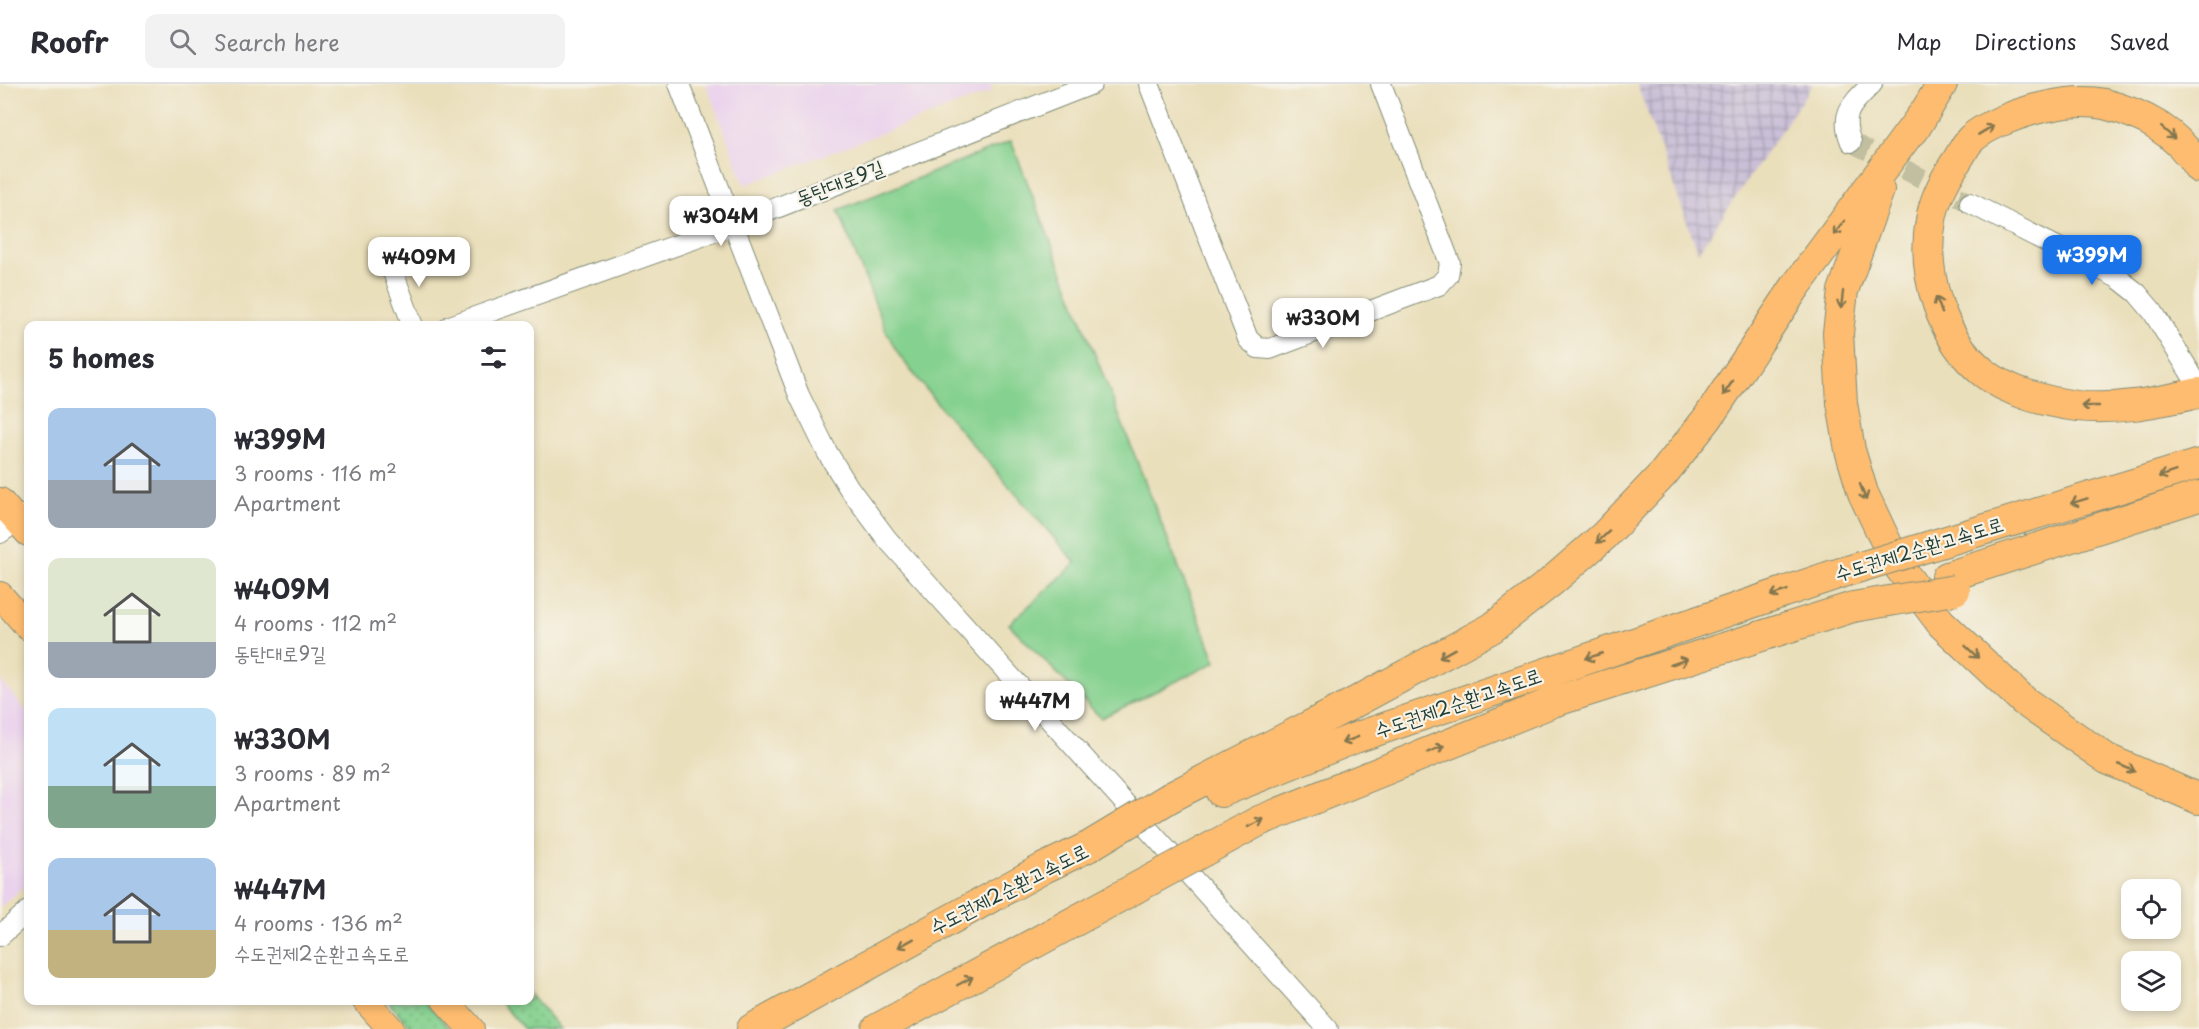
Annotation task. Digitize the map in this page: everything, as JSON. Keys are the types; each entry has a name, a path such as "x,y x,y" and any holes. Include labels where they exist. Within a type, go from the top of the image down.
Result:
{"highway":[{"path":"1942,84 1882,182 1843,291 1838,333 1842,403 1850,450 1863,493 1896,563 1941,623 2024,701 2107,759 2199,799"},
{"path":"2199,168 2192,156 2164,129 2130,110 2090,101 2050,105 2011,116 1971,140 1946,178 1931,219 1928,254 1931,280 1938,306 1951,332 1965,354 1984,373 2005,385 2060,404 2109,406 2148,403 2199,393"},
{"path":"1174,803 1492,628 1551,582 1604,536 1664,474 1707,419 1796,286 1924,113"},
{"name":"수도권제2순환고속도로","path":"752,1029 1044,868 1174,803 1355,738 1834,575 2199,464"},
{"path":"2150,522 2199,496"},
{"path":"2150,522 2199,517"},
{"name":"수도권제2순환고속도로","path":"877,1029 1259,821 1553,702 1853,607 1951,583 1985,584 2150,522"}],"main road":[{"path":"0,501 19,525"},
{"path":"0,595 24,622"},
{"path":"369,1005 391,1029"},
{"path":"449,1005 471,1029"}],"street":[{"path":"679,84 799,396 827,452 849,488 887,539 1328,1029"},
{"name":"동탄대로9길","path":"464,321 733,225 1092,84"},
{"path":"1149,84 1248,339 1258,348 1270,349 1439,285 1448,275 1450,263 1381,84"},
{"path":"1851,142 1847,132 1846,117 1852,103 1872,84"},
{"path":"1970,204 2118,278 2137,293 2153,312 2199,387"},
{"path":"390,264 411,321"},
{"path":"0,936 24,915"}],"shaded area":[{"path":"706,84 990,84 993,91 745,185"},
{"path":"1637,84 1813,84 1698,252"},
{"path":"0,680 24,708 24,886 0,907"}],"green space":[{"path":"1011,141 1216,662 1101,718 1009,624 1076,563 940,407 899,355 886,331 838,210"},
{"path":"534,999 560,1029 524,1029 503,1005 534,1005"},
{"path":"391,1005 429,1005 450,1029 413,1029"}],"tunnel":[{"path":"1851,142 1970,203"}]}
